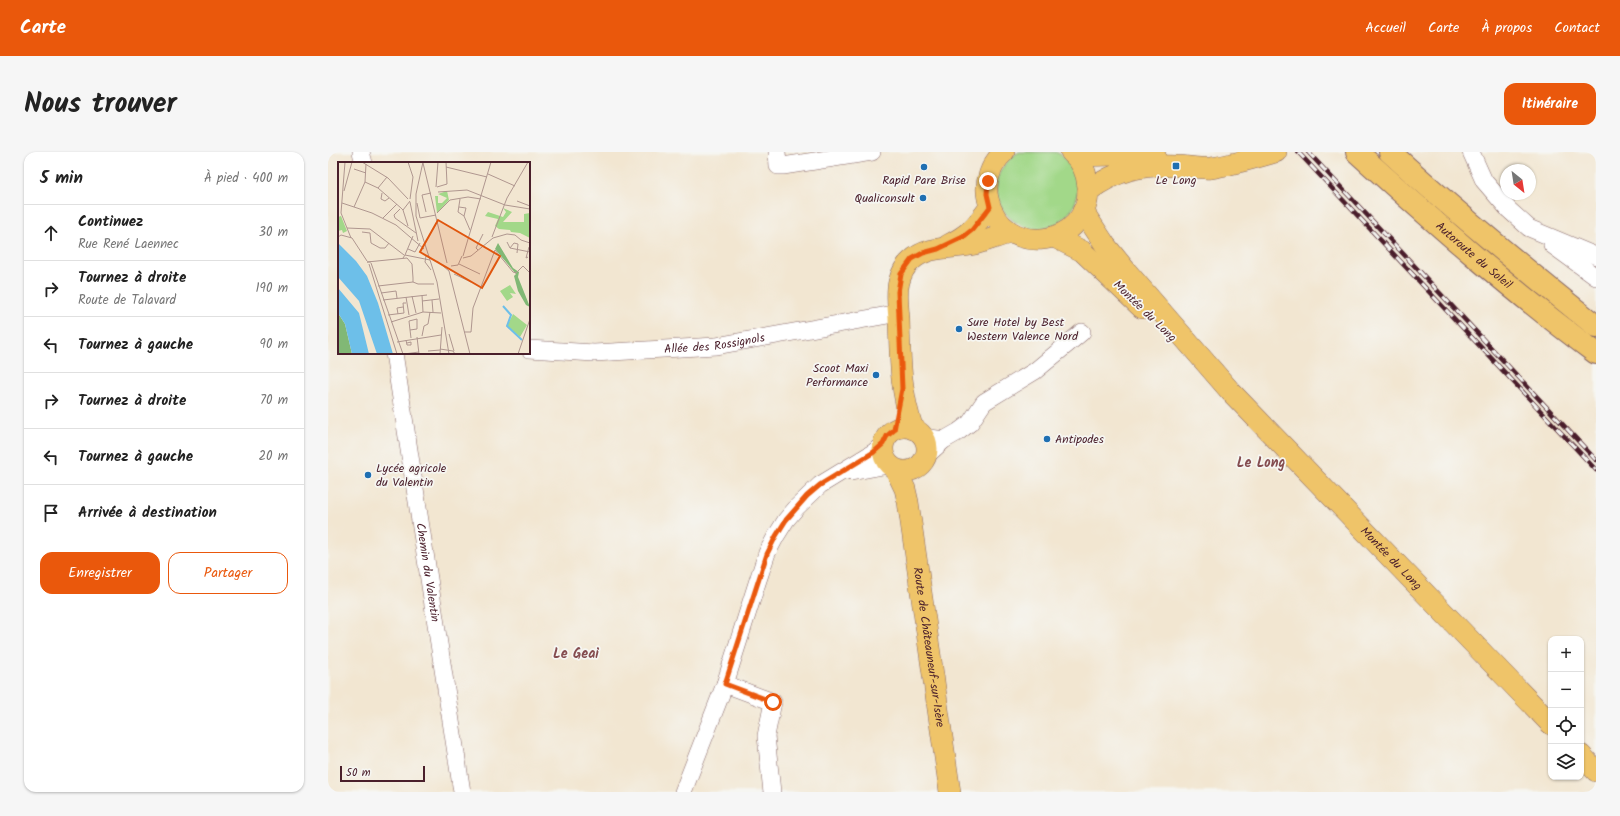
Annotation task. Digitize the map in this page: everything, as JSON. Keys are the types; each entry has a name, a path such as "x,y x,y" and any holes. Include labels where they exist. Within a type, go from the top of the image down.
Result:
{"highway":[{"name":"Autoroute du Soleil","path":"1357,152 1411,201 1498,275 1596,353"},
{"name":"Autoroute du Soleil","path":"1390,152 1513,260 1596,326"}],"main road":[{"path":"1004,152 999,157 987,160 987,194 990,207 999,222 1012,233 1033,240 1054,237 1066,231 1076,222 1083,211 1087,201 1088,191 1085,172 1074,154"},
{"path":"1088,191 1102,181 1118,173 1134,169 1154,165 1210,168 1276,152"},
{"path":"1074,154 1186,154 1246,160"},
{"path":"938,249 963,237 972,230 990,207"},
{"name":"Montée du Long","path":"1083,211 1106,246 1127,272 1231,392"},
{"path":"905,450 898,313 899,283 901,274 912,259 923,253 938,249 974,244 1012,233"},
{"name":"Montée du Long","path":"1054,237 1082,251 1097,264 1231,392 1548,721"},
{"name":"Route de Châteauneuf-sur-Isère","path":"905,450 904,489 908,502 950,792"},
{"path":"1584,758 1596,771"}],"street":[{"path":"362,152 364,162"},
{"path":"777,152 778,166 783,166 872,152"},
{"path":"1471,152 1484,181 1509,210 1529,228 1596,277"},
{"path":"1529,228 1596,256"},
{"name":"Allée des Rossignols","path":"530,349 594,353 716,346 898,313"},
{"path":"683,792 725,684 767,554 786,520 807,496 820,485 837,475 905,450 944,440 958,432 970,423 984,402 1035,371 1082,332"},
{"name":"Chemin du Valentin","path":"394,354 462,792"},
{"path":"725,684 773,702 766,736 772,792"}],"green space":[{"path":"1019,152 1055,152 1065,158 1074,173 1078,186 1074,206 1070,212 1055,224 1040,229 1025,227 1012,220 1002,208 996,194 997,179 1005,164"}],"railway":[{"path":"1298,152 1596,470"},
{"path":"1308,152 1596,460"}],"place":[{"name":"Le Long","path":"1176,166"},
{"name":"Rapid Pare Brise","path":"924,167"},
{"name":"Qualiconsult","path":"923,198"},
{"name":"Sure Hotel by Best Western Valence Nord","path":"959,329"},
{"name":"Scoot Maxi Performance","path":"876,375"},
{"name":"Antipodes","path":"1047,439"},
{"name":"Lycée agricole du Valentin","path":"368,475"}],"district":[{"name":"Le Long","path":"1261,462"},
{"name":"Le Geai","path":"576,653"}],"route":[{"path":"773,702 725,684 767,554 786,520 807,496 820,485 874,452 883,444 890,432 894,430 902,389 898,292 901,274 912,259 963,237 972,230 990,207 987,194 988,181"}]}
